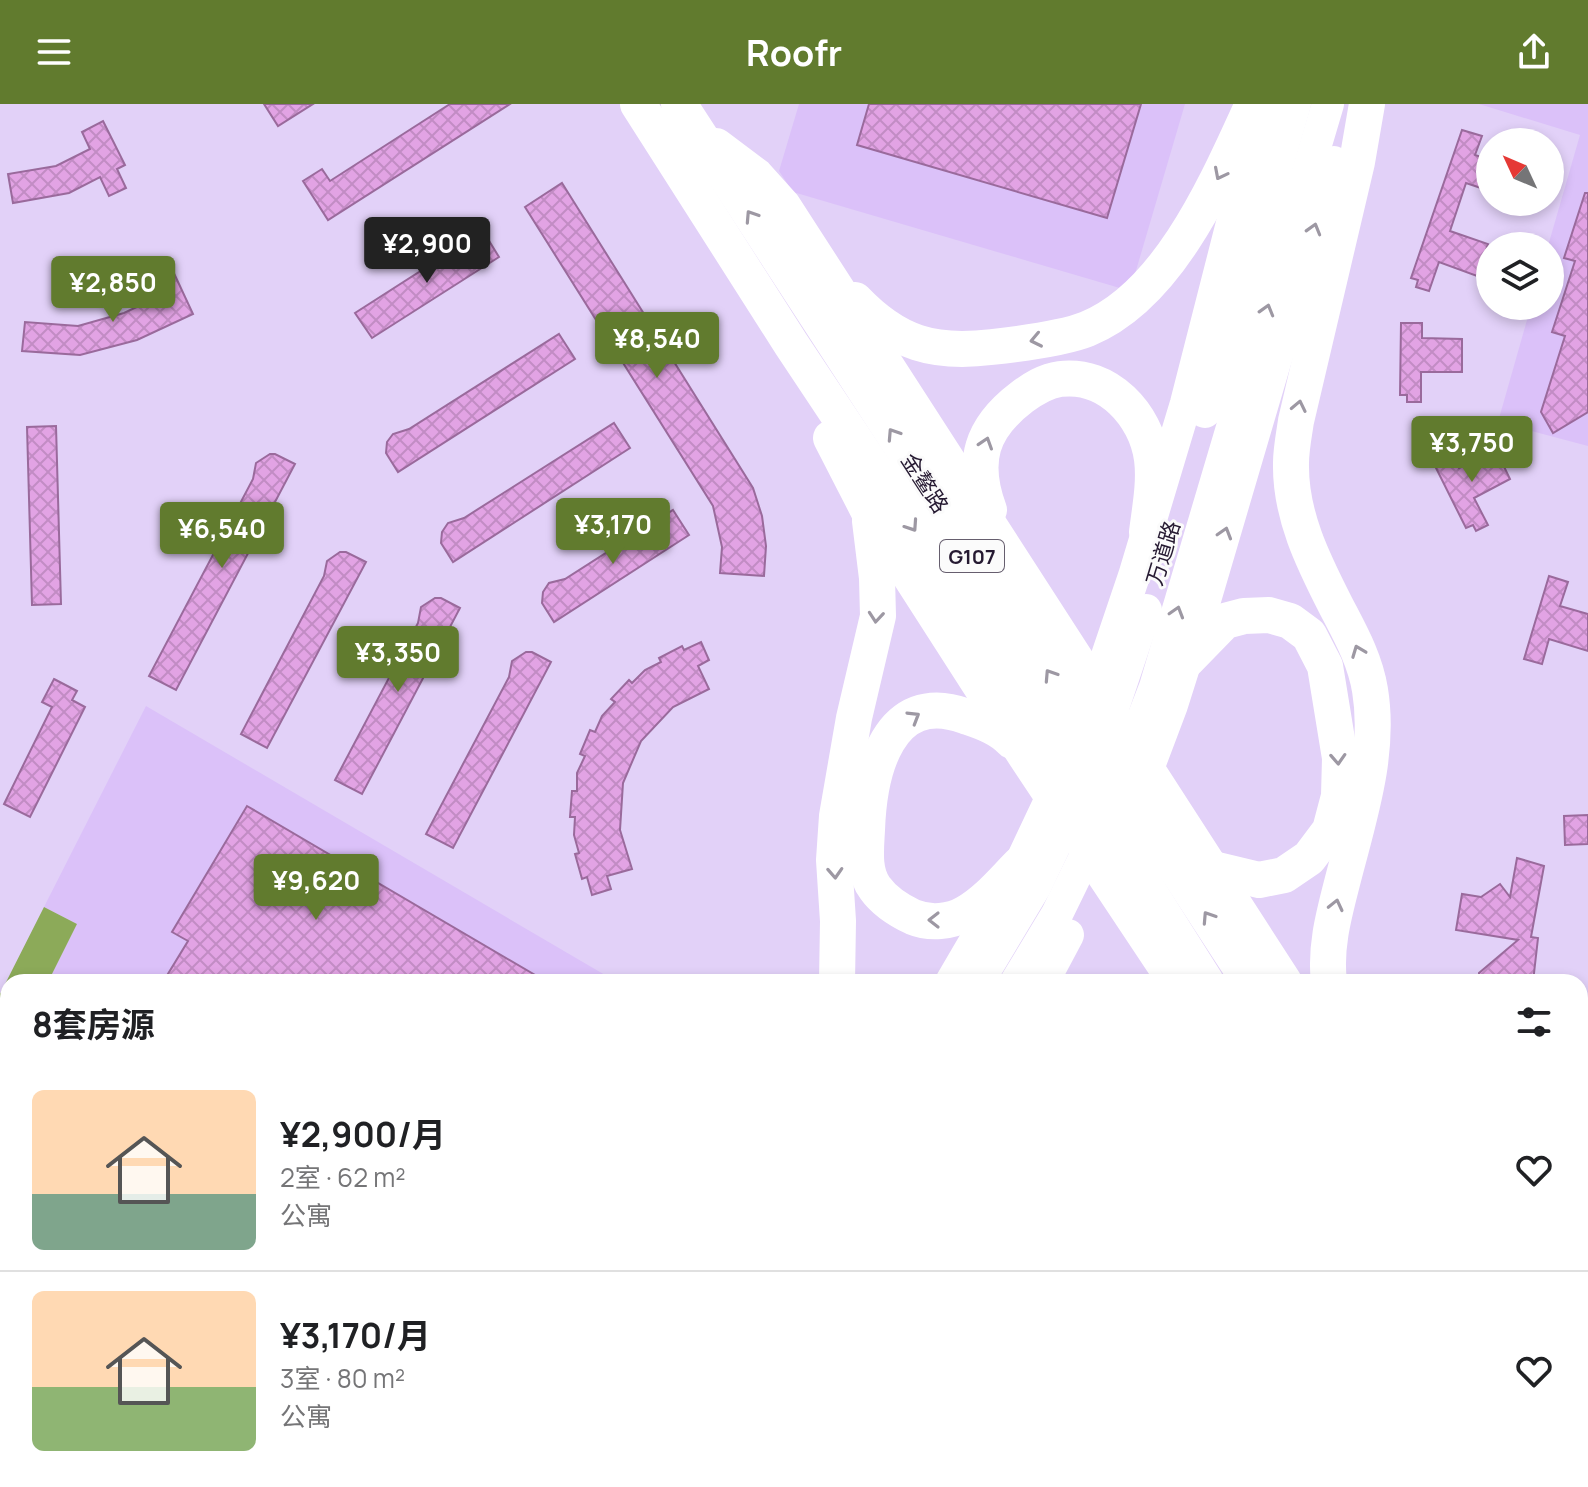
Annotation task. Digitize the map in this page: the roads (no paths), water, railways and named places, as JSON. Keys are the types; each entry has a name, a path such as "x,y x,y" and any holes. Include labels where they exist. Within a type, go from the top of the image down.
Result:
{"highway":[{"name":"金鳌路","path":"638,104 791,344 1035,711 1201,974"},
{"path":"814,257 864,310 917,345 958,351 1020,343 1086,329 1118,311 1146,286 1169,259 1192,228 1253,104"},
{"path":"1328,974 1326,959 1335,910 1365,792 1372,742 1370,690 1359,650 1308,549 1296,511 1291,464 1296,421 1357,162 1367,104"},
{"name":"金鳌路","path":"687,116 1245,974"},
{"path":"687,116 783,206 1279,974"},
{"path":"791,344 840,458 869,512 1171,974"},
{"path":"1002,545 982,490 982,451 994,423 1011,405 1036,386 1060,379 1082,380 1107,389 1126,403 1140,420 1153,462 1147,532"},
{"path":"837,974 834,860 837,816 854,718 878,616 869,512"},
{"path":"1187,660 1225,621 1269,615 1290,621 1309,635 1325,666 1340,758 1339,796 1330,830 1309,858 1284,875 1259,880 1209,868"},
{"path":"1025,755 1006,735 989,724 952,711 928,709 907,719 880,750 867,816 865,863 874,887 894,908 921,920 944,921 964,914 1027,875"}],"main road":[{"path":"982,974 1027,875 1045,816 1069,758 1122,649 1147,532 1186,403 1233,219 1272,104"},
{"name":"万道路","path":"1122,649 1295,104"},
{"name":"万道路","path":"1022,974 1063,923 1107,810 1164,696 1328,104"},
{"path":"1164,696 1187,660 1350,104"},
{"path":"957,974 1027,875"},
{"path":"1046,974 1063,923"}]}
